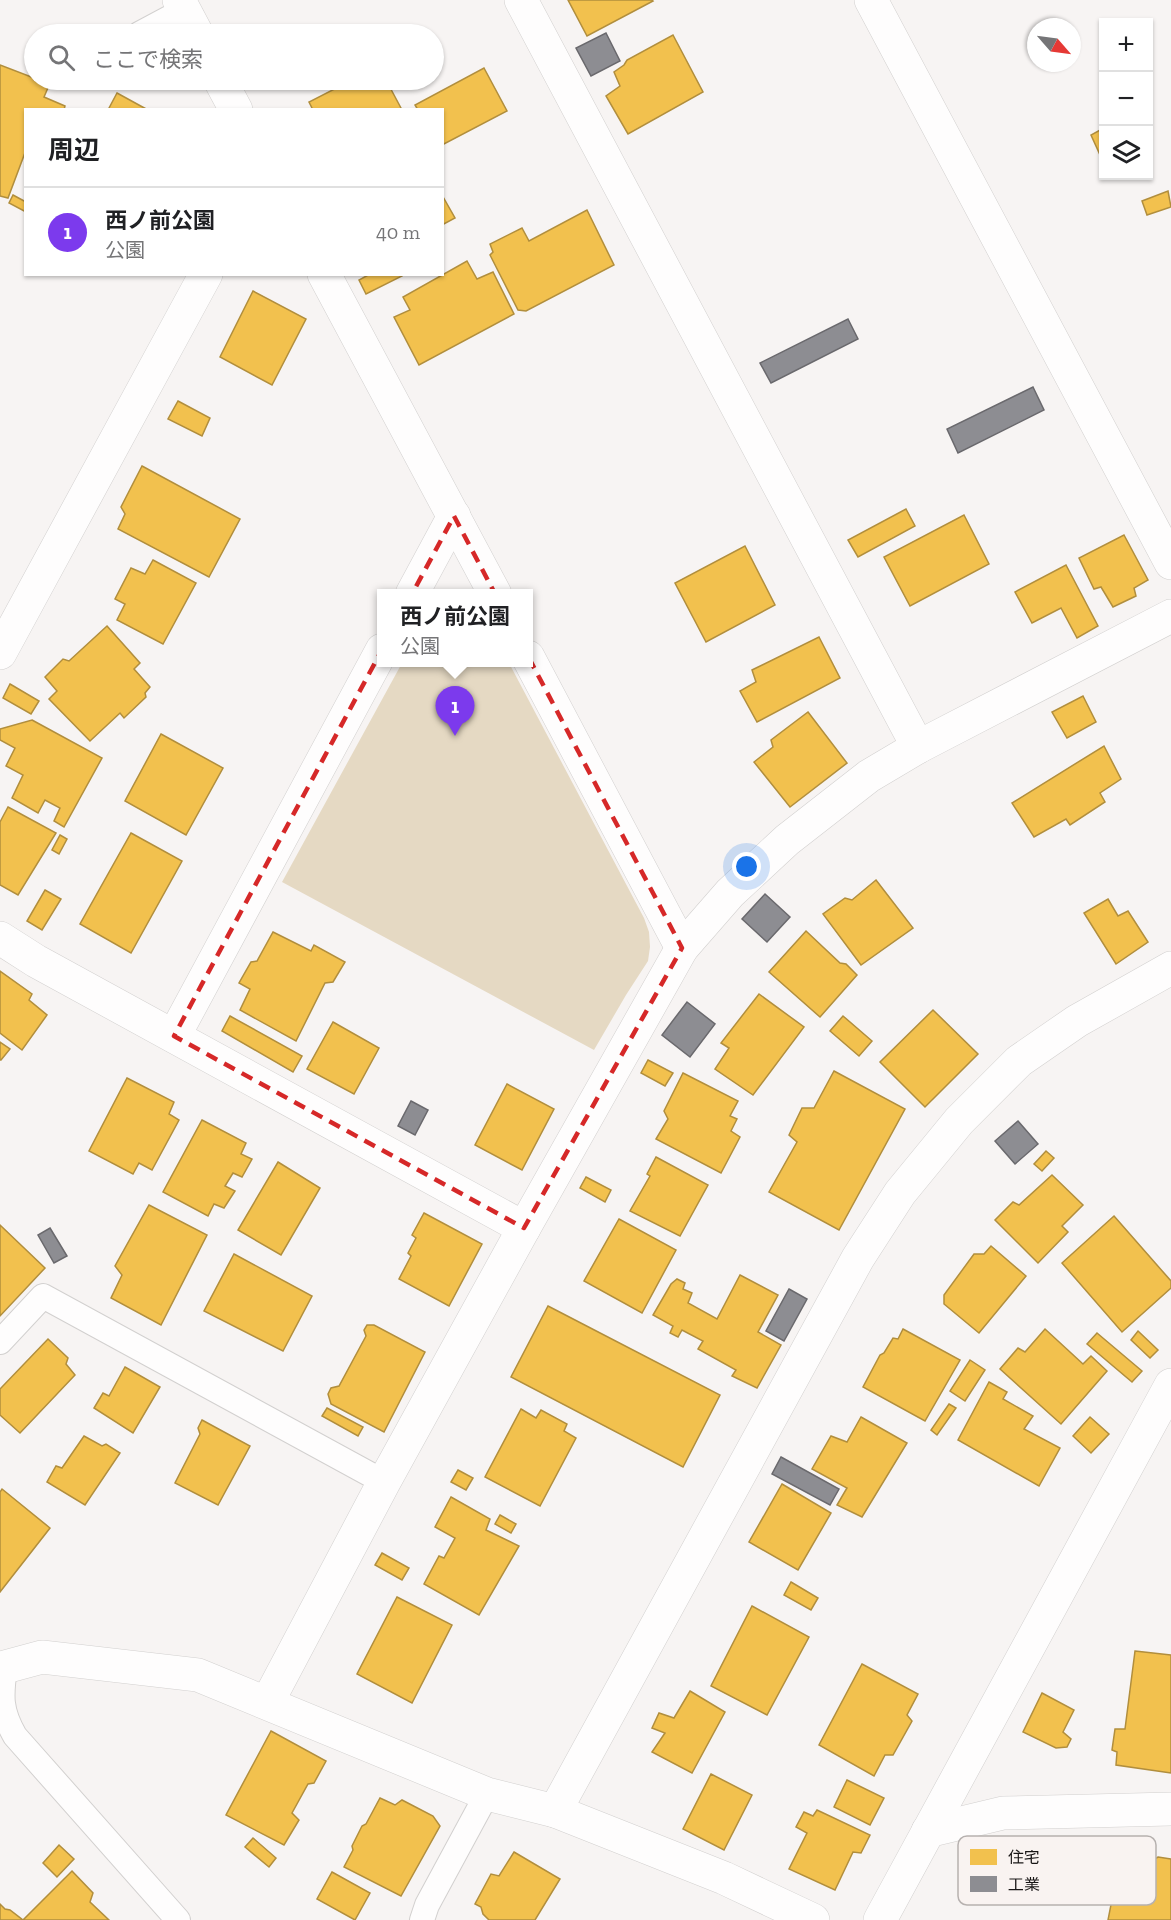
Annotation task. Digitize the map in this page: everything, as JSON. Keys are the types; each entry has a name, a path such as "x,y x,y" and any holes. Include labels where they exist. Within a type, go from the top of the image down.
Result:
{"street":[{"path":"521,0 918,747"},
{"path":"871,0 1171,563"},
{"path":"225,90 235,108"},
{"path":"0,653 205,276"},
{"path":"325,276 492,589"},
{"path":"415,589 454,516"},
{"path":"267,1703 384,1482 682,948 730,893 787,840 869,776 918,747 1171,616"},
{"path":"174,1036 377,657"},
{"path":"533,666 682,948"},
{"path":"0,938 36,961 524,1228"},
{"path":"555,1811 852,1268 900,1193 959,1121 1019,1061 1077,1021 1171,968"},
{"path":"880,1920 1171,1385"},
{"path":"2,1666 42,1657 198,1675 487,1794 555,1811 724,1878 813,1920"},
{"path":"928,1831 1003,1814 1171,1809"}],"lane":[{"path":"164,24 186,15"},
{"path":"0,1342 43,1296 384,1482"},
{"path":"2,1666 2,1709 15,1736 178,1920"},
{"path":"422,1920 427,1905 487,1794"}],"highlighted area":[{"path":"454,516 682,948 524,1228 174,1036"}],"shaded area":[{"path":"400,667 511,667 644,918 649,932 648,961 594,1050 282,882"}],"building: 住宅":[{"path":"568,0 652,0 653,1 587,36"},
{"path":"673,35 703,92 628,134 606,96 620,86 614,72 627,60"},
{"path":"0,65 24,74 24,90 47,90 44,97 65,106 64,108 24,108 24,155 8,198 0,196"},
{"path":"484,68 507,111 444,144 444,108 417,108 415,105"},
{"path":"332,90 391,90 401,108 312,108 309,102"},
{"path":"117,93 144,108 109,108"},
{"path":"1099,131 1099,153 1091,135"},
{"path":"1168,191 1171,207 1147,215 1142,201"},
{"path":"13,195 24,201 24,211 9,203"},
{"path":"444,199 455,218 444,224"},
{"path":"587,210 614,265 526,311 518,310 490,255 493,252 490,244 522,228 529,241"},
{"path":"467,261 477,279 493,272 514,314 419,365 394,317 410,310 403,297"},
{"path":"366,276 402,276 366,294 359,280"},
{"path":"253,291 306,319 272,385 220,357"},
{"path":"178,401 210,418 202,436 168,419"},
{"path":"142,466 240,519 209,577 118,529 125,514 121,507"},
{"path":"906,509 915,526 858,557 848,540"},
{"path":"964,515 989,564 910,606 884,557"},
{"path":"1124,535 1148,580 1134,588 1136,596 1113,607 1101,587 1094,589 1079,558"},
{"path":"745,546 775,605 706,642 675,583"},
{"path":"153,560 196,583 163,644 117,620 125,604 115,599 131,568 145,574"},
{"path":"1066,565 1098,626 1077,638 1061,608 1032,623 1015,592"},
{"path":"107,626 140,663 134,669 150,687 145,693 146,697 124,718 120,713 90,741 49,699 57,691 45,677 63,659 69,661"},
{"path":"819,637 840,678 757,722 740,691 756,682 752,670"},
{"path":"10,684 39,701 31,714 3,698"},
{"path":"1083,696 1096,722 1067,738 1052,712"},
{"path":"808,712 847,763 790,807 754,762 773,747 771,740"},
{"path":"32,720 102,758 64,827 54,821 60,808 45,800 38,813 12,798 23,775 6,766 15,748 0,740 0,729"},
{"path":"161,734 223,768 186,835 125,801"},
{"path":"1104,746 1121,779 1100,793 1105,802 1070,825 1066,819 1034,837 1012,803"},
{"path":"8,807 56,833 18,895 0,885 0,822"},
{"path":"131,833 182,861 131,953 80,924"},
{"path":"60,835 67,839 59,854 52,850"},
{"path":"876,880 913,928 861,965 823,914 845,898 852,900"},
{"path":"45,890 61,899 42,930 27,921"},
{"path":"1108,899 1118,916 1128,911 1148,942 1116,964 1084,913"},
{"path":"806,931 840,963 846,964 857,975 820,1017 769,972"},
{"path":"273,932 311,951 314,945 345,962 333,982 325,983 296,1041 240,1010 250,989 239,983 251,962 257,961"},
{"path":"0,971 32,994 29,1000 47,1015 22,1050 0,1033"},
{"path":"759,994 804,1027 753,1095 715,1069 729,1048 721,1043"},
{"path":"933,1010 978,1054 925,1107 880,1062"},
{"path":"230,1016 302,1056 293,1072 222,1031"},
{"path":"843,1016 872,1041 859,1056 830,1031"},
{"path":"333,1022 379,1048 354,1094 307,1069"},
{"path":"0,1042 10,1049 1,1060 0,1060"},
{"path":"648,1060 673,1073 665,1086 641,1073"},
{"path":"834,1071 905,1109 839,1230 769,1192 797,1142 789,1135 802,1108 814,1108"},
{"path":"683,1073 738,1101 730,1116 737,1119 731,1131 740,1137 721,1173 656,1139 668,1119 664,1111"},
{"path":"127,1078 174,1102 169,1114 179,1120 152,1170 139,1163 133,1174 89,1151"},
{"path":"507,1084 554,1109 522,1170 475,1145"},
{"path":"202,1120 246,1143 241,1154 252,1159 242,1177 233,1173 225,1186 235,1191 224,1208 214,1204 208,1216 163,1192"},
{"path":"1046,1151 1054,1158 1042,1171 1034,1164"},
{"path":"656,1157 708,1185 680,1236 630,1211 650,1176 647,1174"},
{"path":"278,1162 320,1188 281,1255 238,1230"},
{"path":"1052,1175 1083,1205 1062,1226 1068,1232 1038,1263 995,1220 1013,1202 1019,1205"},
{"path":"586,1177 611,1190 605,1202 580,1188"},
{"path":"149,1205 207,1235 161,1325 111,1298 122,1275 115,1266"},
{"path":"424,1213 482,1244 449,1306 399,1279 411,1256 408,1253 416,1238 412,1235"},
{"path":"1114,1216 1171,1281 1171,1288 1122,1332 1062,1263"},
{"path":"619,1219 676,1250 642,1313 584,1281"},
{"path":"0,1225 45,1268 0,1316"},
{"path":"991,1246 1026,1276 979,1333 944,1304 944,1295 974,1254 984,1254"},
{"path":"234,1254 312,1296 283,1351 204,1311"},
{"path":"740,1275 778,1295 758,1332 781,1345 757,1388 732,1376 736,1370 698,1349 703,1341 682,1330 678,1337 670,1333 673,1326 653,1315 671,1284 677,1279 685,1283 683,1289 692,1293 688,1303 717,1319"},
{"path":"548,1306 720,1395 683,1467 511,1377"},
{"path":"367,1325 374,1325 425,1352 384,1432 331,1404 328,1394 331,1388 339,1386 366,1336 364,1330"},
{"path":"903,1329 960,1360 925,1421 863,1387 880,1355 884,1353 893,1338 898,1339"},
{"path":"1045,1329 1083,1364 1091,1356 1107,1371 1061,1424 1000,1369 1018,1348 1025,1352"},
{"path":"1138,1331 1158,1350 1150,1358 1131,1340"},
{"path":"1097,1333 1142,1371 1132,1382 1087,1344"},
{"path":"48,1339 68,1358 66,1364 75,1375 20,1433 0,1415 0,1389"},
{"path":"970,1360 985,1370 965,1401 950,1391"},
{"path":"125,1367 160,1387 133,1433 94,1408 103,1393 109,1396"},
{"path":"989,1382 1007,1392 1003,1399 1033,1416 1024,1429 1060,1448 1039,1486 958,1440"},
{"path":"949,1404 956,1408 937,1435 931,1430"},
{"path":"327,1408 363,1427 358,1436 322,1416"},
{"path":"521,1409 536,1418 541,1410 567,1424 564,1431 576,1438 540,1506 485,1477"},
{"path":"861,1417 907,1443 862,1517 837,1505 847,1488 812,1469 831,1436 847,1442"},
{"path":"1090,1417 1109,1434 1091,1453 1073,1436"},
{"path":"202,1420 250,1446 218,1505 175,1483 200,1434 198,1428"},
{"path":"84,1436 102,1446 106,1444 120,1453 85,1505 47,1482 56,1466 62,1468"},
{"path":"458,1470 473,1478 466,1490 451,1482"},
{"path":"782,1484 831,1513 798,1570 749,1542"},
{"path":"2,1489 50,1528 0,1592 0,1492"},
{"path":"451,1497 490,1519 486,1530 519,1546 479,1615 424,1584 439,1556 444,1558 455,1538 435,1527"},
{"path":"500,1515 516,1524 511,1533 495,1524"},
{"path":"382,1553 409,1568 402,1580 375,1565"},
{"path":"791,1582 818,1598 811,1610 784,1595"},
{"path":"397,1597 452,1625 412,1703 357,1674"},
{"path":"752,1606 809,1637 767,1715 711,1686"},
{"path":"1135,1651 1171,1655 1171,1773 1116,1765 1117,1752 1112,1750 1115,1729 1125,1729"},
{"path":"862,1664 918,1694 907,1715 912,1721 893,1755 885,1755 874,1776 819,1745"},
{"path":"690,1691 725,1712 692,1773 652,1752 665,1733 652,1728 659,1713 674,1718"},
{"path":"1042,1693 1074,1710 1063,1732 1071,1739 1067,1747 1056,1748 1023,1732"},
{"path":"271,1731 326,1761 314,1783 308,1784 292,1813 299,1820 284,1845 226,1815"},
{"path":"711,1774 752,1795 724,1850 683,1829"},
{"path":"847,1780 884,1798 870,1825 834,1807"},
{"path":"380,1798 395,1805 402,1800 433,1816 440,1826 401,1896 344,1867 362,1826 366,1824"},
{"path":"817,1810 870,1835 861,1853 853,1852 835,1890 789,1869 807,1833 796,1827 804,1812 813,1816"},
{"path":"253,1838 276,1858 269,1867 245,1847"},
{"path":"59,1845 74,1859 57,1877 43,1863"},
{"path":"514,1852 560,1879 535,1920 489,1920 483,1914 481,1907 475,1904 491,1874 499,1876"},
{"path":"1156,1858 1171,1859 1171,1920 1108,1920 1111,1905 1156,1905"},
{"path":"72,1871 93,1893 90,1902 109,1920 23,1920"},
{"path":"332,1872 370,1893 355,1920 317,1899"},
{"path":"0,1904 5,1909 23,1920 0,1920"}],"building: 工業":[{"path":"606,33 620,61 591,76 576,48"},
{"path":"848,319 858,339 771,383 760,363"},
{"path":"1033,387 1044,410 958,453 947,429"},
{"path":"765,894 790,917 767,942 742,919"},
{"path":"687,1002 715,1024 690,1057 662,1035"},
{"path":"411,1101 428,1110 415,1135 398,1126"},
{"path":"1018,1121 1038,1144 1015,1164 995,1141"},
{"path":"50,1228 67,1256 54,1263 38,1235"},
{"path":"789,1289 807,1299 784,1341 766,1331"},
{"path":"781,1457 839,1489 830,1505 772,1474"}],"place":[{"name":"西ノ前公園","path":"455,736"}]}
